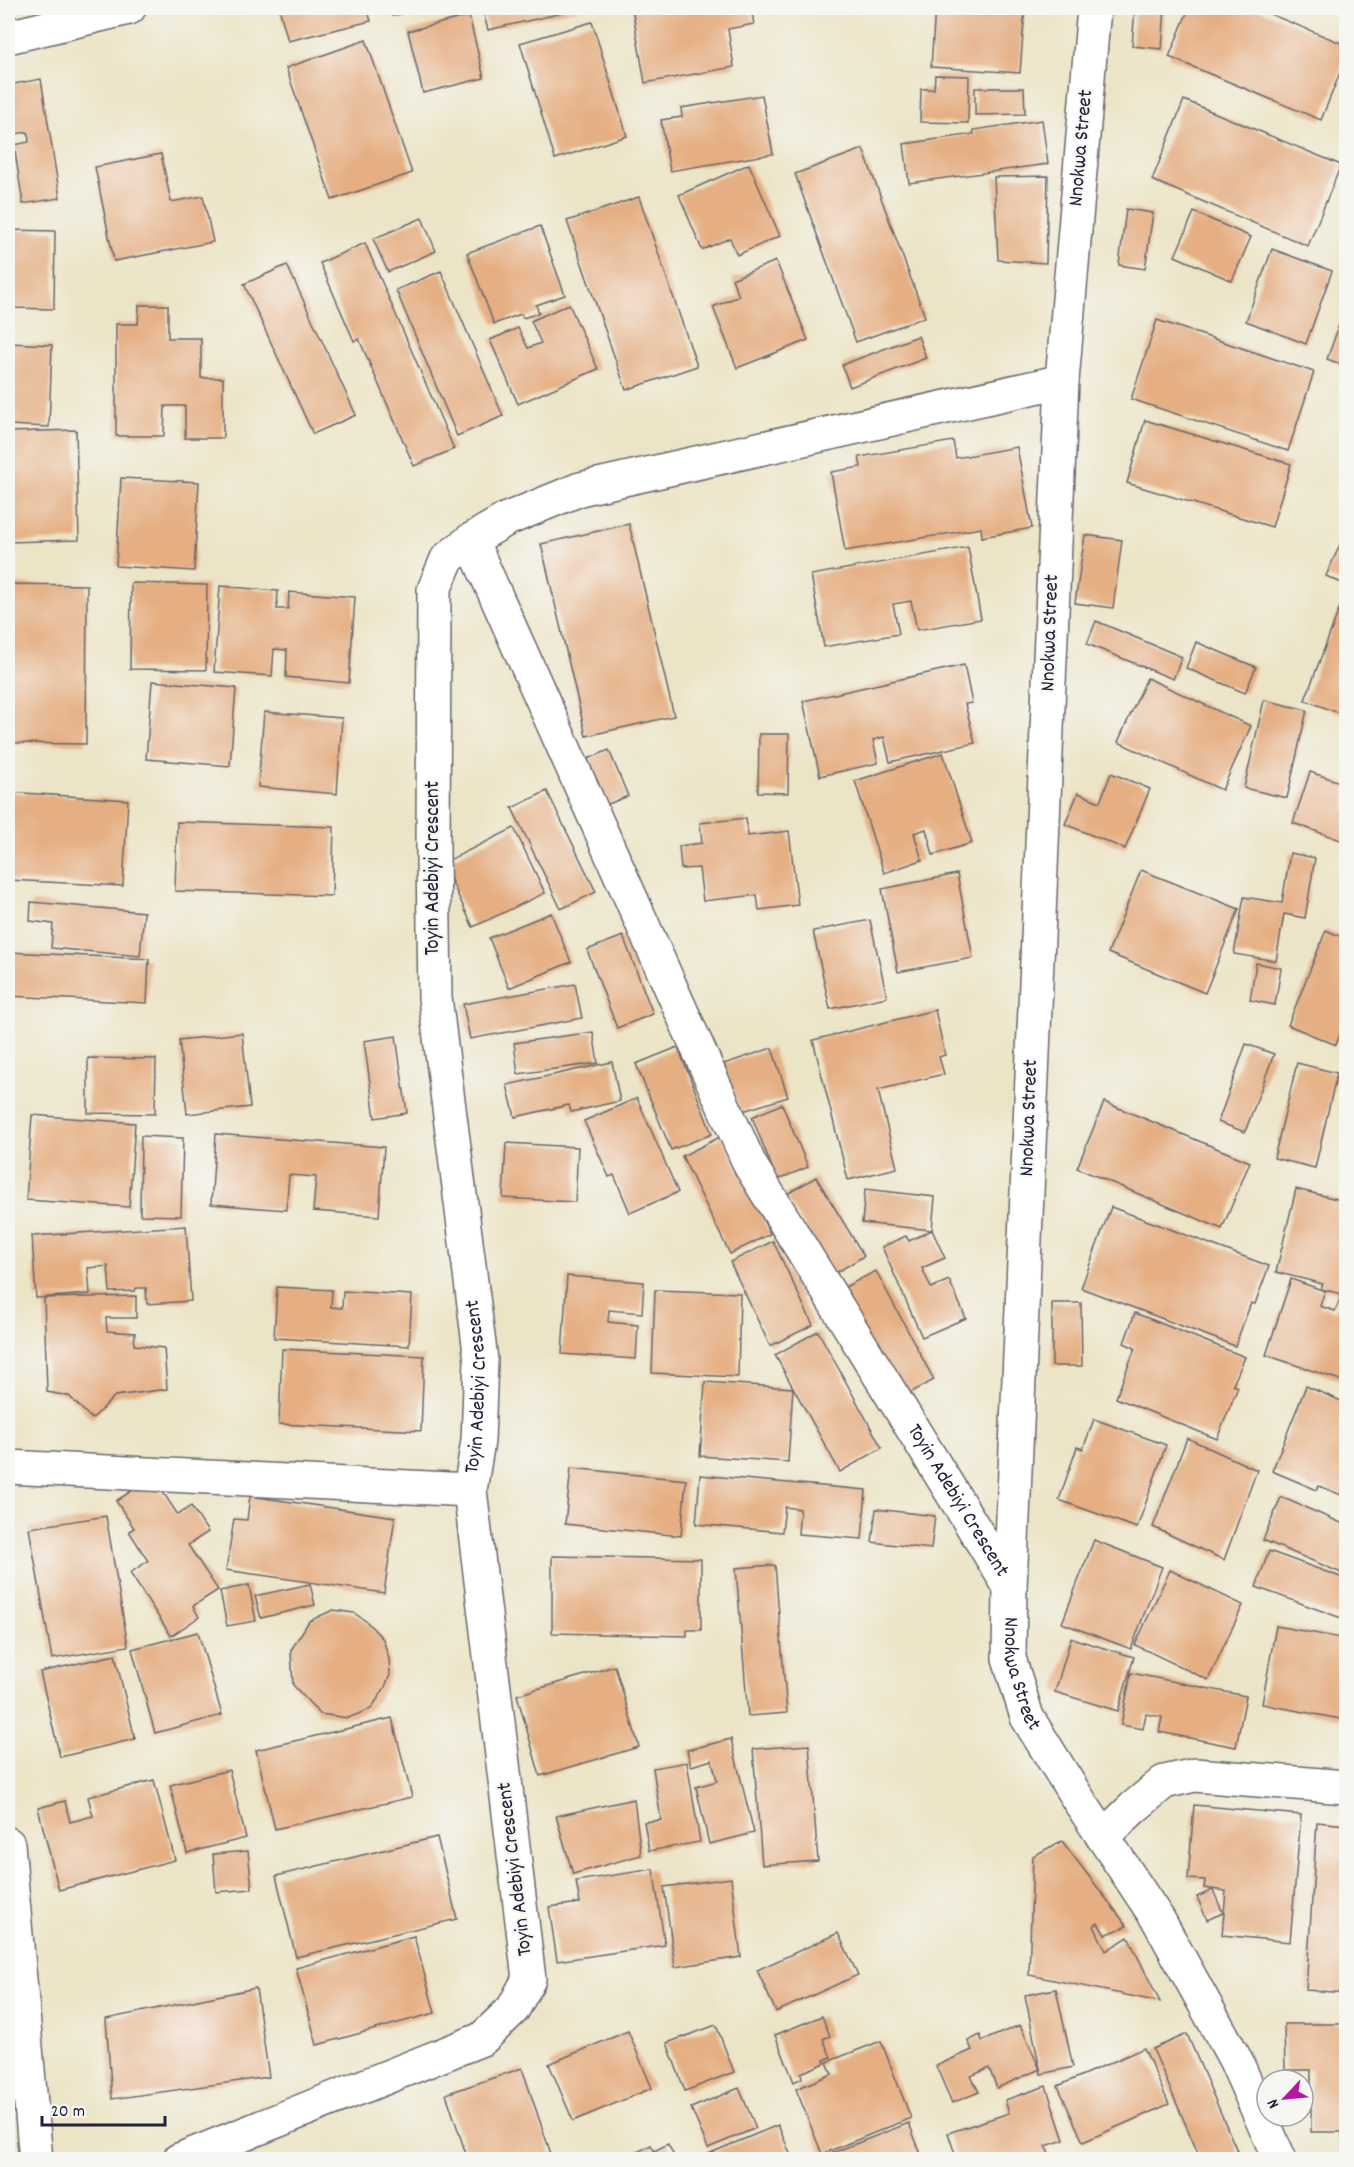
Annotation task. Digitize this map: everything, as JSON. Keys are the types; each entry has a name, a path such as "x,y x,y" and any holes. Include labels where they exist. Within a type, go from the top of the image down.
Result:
{"street":[{"path":"8,37 129,8"},
{"name":"Nnokwa Street","path":"1094,8 1062,381 1010,1587 1009,1658 1027,1717 1165,1931 1235,2059 1280,2160"},
{"path":"471,540 507,519 580,489 1062,381"},
{"name":"Toyin Adebiyi Crescent","path":"179,2160 482,2039 513,2009 529,1979 470,1490 478,1441 481,1360 435,998 434,590 447,559 471,540 750,1165 1010,1587"},
{"path":"8,1467 470,1490"},
{"path":"1103,1837 1164,1782 1195,1775 1347,1787"},
{"path":"8,1844 36,2160"}],"building":[{"path":"279,8 367,8 371,21 288,41"},
{"path":"391,8 424,8 392,16"},
{"path":"482,8 584,8 488,30"},
{"path":"632,8 751,8 754,24 728,29 734,67 645,83"},
{"path":"935,8 1025,8 1020,73 931,67"},
{"path":"1135,8 1165,8 1162,49 1132,46"},
{"path":"1189,8 1255,8 1346,45 1346,58 1321,120 1169,57"},
{"path":"469,16 484,78 423,93 408,31"},
{"path":"592,22 627,136 555,159 520,43"},
{"path":"366,40 412,173 332,200 286,68"},
{"path":"935,75 969,76 968,123 920,122 921,89 934,89"},
{"path":"41,79 60,198 23,204 14,145 29,142 28,132 15,134 8,85"},
{"path":"975,88 1024,88 1025,114 975,115"},
{"path":"762,95 773,154 670,171 661,120 682,117 681,108"},
{"path":"1184,100 1341,165 1308,246 1152,180"},
{"path":"1042,120 1048,164 909,183 904,144 974,134 973,130"},
{"path":"863,149 925,317 856,342 795,174"},
{"path":"161,154 171,202 203,196 213,242 114,261 95,167"},
{"path":"749,164 780,236 737,255 730,238 702,250 679,195"},
{"path":"1048,176 1046,263 998,260 994,177"},
{"path":"639,197 697,366 626,390 567,221"},
{"path":"1126,209 1153,213 1145,269 1119,265"},
{"path":"1194,212 1251,237 1232,281 1175,256"},
{"path":"422,218 436,251 388,272 373,239"},
{"path":"540,226 565,295 536,305 539,313 523,318 521,314 494,324 467,253"},
{"path":"8,230 55,231 54,309 8,308"},
{"path":"365,243 454,449 414,466 359,339 354,341 320,263"},
{"path":"1272,249 1332,271 1306,344 1246,321"},
{"path":"776,261 808,340 737,368 713,307 739,296 732,279"},
{"path":"287,265 356,415 313,434 244,284"},
{"path":"441,271 503,416 457,436 396,290"},
{"path":"569,304 598,369 518,404 490,340 518,328 528,348 541,343 531,321"},
{"path":"139,305 168,305 168,338 201,338 201,378 223,378 223,438 185,438 185,406 165,406 164,436 116,436 116,324 138,324"},
{"path":"1346,306 1346,366 1327,359"},
{"path":"1157,320 1314,372 1288,451 1131,399"},
{"path":"918,336 926,358 850,387 842,365"},
{"path":"8,343 52,345 49,427 8,425"},
{"path":"1145,420 1291,464 1272,527 1127,483"},
{"path":"76,430 79,540 8,542 8,432"},
{"path":"953,441 956,458 1017,447 1032,528 982,537 981,528 845,551 831,472 861,467 859,457"},
{"path":"121,478 199,482 194,571 116,566"},
{"path":"629,524 674,716 586,736 541,544"},
{"path":"1346,531 1346,585 1326,576"},
{"path":"1085,535 1122,540 1113,608 1075,603"},
{"path":"968,547 981,619 917,630 911,601 893,604 899,634 824,647 811,575"},
{"path":"131,583 207,585 206,670 130,669"},
{"path":"8,584 87,585 86,744 8,743"},
{"path":"220,586 278,591 277,609 288,609 289,592 355,597 349,683 286,677 287,650 274,649 272,676 214,672"},
{"path":"1344,596 1346,597 1346,716 1305,700"},
{"path":"1096,621 1182,657 1173,679 1087,644"},
{"path":"1196,642 1256,667 1245,693 1186,668"},
{"path":"964,665 972,703 965,704 975,743 890,762 884,737 873,740 878,763 820,776 803,701"},
{"path":"1147,678 1251,726 1222,790 1118,742"},
{"path":"152,681 236,688 230,766 146,759"},
{"path":"1264,700 1307,710 1287,798 1244,788"},
{"path":"264,712 342,718 337,794 258,787"},
{"path":"759,734 789,734 788,793 758,792"},
{"path":"609,750 628,796 601,807 583,761"},
{"path":"943,753 972,843 933,855 926,829 914,833 922,860 884,873 855,781"},
{"path":"1310,772 1346,784 1346,842 1293,823"},
{"path":"1111,773 1150,789 1125,849 1065,824 1078,793 1100,802"},
{"path":"547,791 596,892 561,909 512,808"},
{"path":"8,792 128,800 123,886 8,880"},
{"path":"746,818 748,836 789,831 798,905 759,910 757,895 703,901 699,868 681,869 679,846 702,843 700,823"},
{"path":"177,822 334,827 332,896 175,891"},
{"path":"514,828 545,893 473,927 443,863"},
{"path":"1290,853 1315,858 1305,918 1284,914 1276,961 1234,954 1244,897 1282,903"},
{"path":"1141,870 1239,909 1205,993 1108,953"},
{"path":"957,874 973,958 898,972 882,889"},
{"path":"31,902 144,912 140,956 51,948 53,924 30,921"},
{"path":"551,913 571,962 509,988 489,938"},
{"path":"870,920 887,997 830,1009 813,931"},
{"path":"1326,930 1346,939 1346,1018 1336,1045 1288,1025"},
{"path":"623,936 653,1014 617,1028 587,950"},
{"path":"8,952 149,959 147,1003 8,996"},
{"path":"1256,963 1281,968 1275,1005 1250,1000"},
{"path":"575,984 582,1018 470,1039 463,1004"},
{"path":"935,1010 945,1055 939,1057 944,1074 878,1090 897,1168 848,1180 813,1040"},
{"path":"593,1032 598,1063 518,1074 514,1043"},
{"path":"242,1033 250,1107 187,1114 179,1040"},
{"path":"396,1036 407,1113 375,1118 364,1041"},
{"path":"1246,1044 1274,1054 1245,1132 1218,1122"},
{"path":"678,1047 712,1134 671,1150 636,1064"},
{"path":"772,1048 788,1097 740,1112 724,1064"},
{"path":"88,1058 156,1059 155,1114 88,1113"},
{"path":"612,1062 620,1101 571,1112 569,1105 515,1117 507,1085"},
{"path":"1297,1063 1337,1073 1315,1168 1274,1158"},
{"path":"637,1098 678,1192 630,1213 614,1175 609,1177 584,1121"},
{"path":"1104,1102 1250,1162 1222,1229 1077,1168"},
{"path":"782,1104 808,1167 777,1180 752,1117"},
{"path":"32,1115 135,1123 129,1207 26,1200"},
{"path":"216,1134 384,1147 379,1216 313,1211 316,1177 289,1175 286,1210 211,1204"},
{"path":"141,1136 183,1138 181,1216 140,1215"},
{"path":"722,1136 770,1234 730,1254 682,1156"},
{"path":"506,1143 578,1147 575,1202 503,1198"},
{"path":"816,1177 864,1256 834,1274 785,1195"},
{"path":"865,1189 935,1197 932,1230 862,1223"},
{"path":"1296,1189 1341,1200 1342,1196 1346,1197 1346,1382 1266,1355 1291,1279 1325,1291 1320,1306 1335,1311 1342,1294 1321,1289 1323,1284 1276,1272"},
{"path":"1111,1207 1269,1266 1255,1304 1251,1303 1235,1346 1081,1288"},
{"path":"186,1226 191,1301 147,1304 146,1288 110,1292 108,1266 88,1268 90,1294 36,1298 32,1236"},
{"path":"932,1230 945,1258 922,1268 931,1288 949,1280 966,1318 922,1337 882,1247 906,1236 909,1241"},
{"path":"773,1241 813,1325 770,1346 730,1262"},
{"path":"876,1271 934,1380 899,1399 841,1289"},
{"path":"567,1276 644,1282 642,1313 609,1310 608,1322 638,1325 636,1359 562,1354"},
{"path":"277,1287 332,1290 331,1307 342,1308 343,1291 412,1295 409,1346 274,1338"},
{"path":"655,1290 740,1293 738,1377 652,1373"},
{"path":"136,1296 136,1318 106,1318 107,1331 135,1333 134,1345 164,1348 167,1389 115,1396 92,1419 69,1396 47,1392 44,1298"},
{"path":"1052,1303 1081,1303 1082,1366 1052,1366"},
{"path":"1135,1313 1245,1357 1233,1385 1238,1387 1217,1439 1116,1398 1135,1348 1124,1343"},
{"path":"818,1331 882,1448 840,1472 775,1355"},
{"path":"282,1349 424,1356 421,1431 279,1424"},
{"path":"705,1382 793,1388 788,1462 700,1456"},
{"path":"1306,1386 1346,1403 1346,1497 1319,1486 1317,1490 1272,1471"},
{"path":"1094,1419 1166,1445 1137,1528 1059,1500 1077,1447 1083,1449"},
{"path":"1187,1438 1257,1470 1224,1560 1153,1527"},
{"path":"571,1468 686,1480 681,1536 565,1524"},
{"path":"700,1475 866,1490 862,1539 798,1534 800,1509 785,1507 782,1532 696,1524"},
{"path":"153,1477 178,1515 191,1506 208,1532 188,1545 218,1590 193,1606 199,1617 171,1636 130,1573 148,1561 129,1531 134,1528 116,1501"},
{"path":"250,1496 395,1517 384,1593 226,1570 234,1519 247,1520"},
{"path":"1281,1497 1346,1525 1346,1570 1344,1574 1263,1540"},
{"path":"876,1509 935,1516 931,1549 872,1542"},
{"path":"106,1516 128,1646 52,1659 29,1528"},
{"path":"1094,1540 1162,1567 1131,1649 1062,1623"},
{"path":"1269,1551 1346,1579 1344,1619 1256,1587"},
{"path":"552,1556 701,1559 701,1630 687,1630 687,1636 552,1633"},
{"path":"775,1565 787,1713 748,1716 736,1568"},
{"path":"1170,1570 1243,1605 1208,1680 1135,1645"},
{"path":"310,1584 315,1605 261,1618 255,1596"},
{"path":"249,1585 256,1621 227,1626 220,1591"},
{"path":"333,1610 354,1613 367,1622 383,1639 389,1659 390,1675 371,1709 348,1718 320,1714 293,1685 291,1650 309,1621"},
{"path":"1276,1626 1346,1639 1346,1720 1262,1704"},
{"path":"198,1632 222,1715 155,1733 132,1649"},
{"path":"1071,1638 1134,1657 1118,1711 1055,1692"},
{"path":"115,1655 135,1739 60,1757 40,1672"},
{"path":"615,1666 639,1747 540,1776 517,1695"},
{"path":"1131,1673 1246,1696 1236,1747 1159,1732 1162,1717 1146,1714 1143,1729 1121,1725"},
{"path":"392,1718 412,1797 275,1829 256,1750"},
{"path":"731,1739 754,1833 709,1844 696,1787 717,1781 712,1760 691,1766 687,1750"},
{"path":"809,1745 818,1861 762,1865 753,1749"},
{"path":"687,1762 700,1842 649,1851 644,1822 661,1820 653,1768"},
{"path":"229,1770 246,1838 187,1853 170,1785"},
{"path":"154,1780 175,1860 59,1890 38,1808 65,1801 70,1822 93,1816 88,1797"},
{"path":"634,1799 641,1855 573,1874 556,1816"},
{"path":"1194,1805 1301,1815 1290,1942 1222,1935 1226,1891 1204,1888 1205,1880 1188,1879"},
{"path":"1317,1822 1346,1825 1346,1993 1306,1990"},
{"path":"437,1837 457,1919 296,1957 276,1876"},
{"path":"1062,1841 1127,1926 1105,1935 1098,1923 1094,1926 1106,1951 1128,1937 1160,2002 1029,1975 1033,1856"},
{"path":"248,1851 252,1889 216,1892 213,1854"},
{"path":"653,1869 665,1945 557,1961 549,1907 580,1903 576,1881"},
{"path":"731,1878 741,1957 675,1967 664,1887"},
{"path":"1213,1890 1223,1913 1207,1920 1197,1897"},
{"path":"838,1933 858,1975 776,2012 757,1970"},
{"path":"414,1936 435,2013 317,2045 296,1968"},
{"path":"256,1988 269,2077 112,2099 106,2019"},
{"path":"1056,1989 1073,2067 1041,2074 1025,1995"},
{"path":"822,2016 830,2036 823,2039 831,2057 824,2060 825,2063 801,2073 802,2078 794,2082 775,2035"},
{"path":"1284,2024 1346,2024 1346,2160 1343,2160 1342,2132 1311,2132 1311,2128 1315,2128 1315,2068 1285,2068"},
{"path":"716,2025 734,2072 685,2091 667,2043"},
{"path":"1020,2025 1040,2069 997,2088 989,2068 971,2076 979,2092 952,2103 936,2066 972,2050 968,2041 980,2035 982,2041"},
{"path":"628,2031 652,2088 573,2121 549,2064"},
{"path":"1187,2034 1241,2160 1201,2160 1153,2049"},
{"path":"881,2041 911,2118 822,2154 796,2089 832,2074 827,2062"},
{"path":"1144,2048 1169,2104 1083,2142 1058,2086"},
{"path":"522,2068 553,2160 468,2160 446,2094"},
{"path":"1046,2086 1064,2140 1046,2146 1050,2158 1045,2160 957,2160 948,2133 1009,2113 1005,2100"},
{"path":"739,2088 756,2128 708,2148 691,2108"},
{"path":"909,2123 923,2160 825,2160 824,2156"},
{"path":"778,2125 792,2158 711,2160 708,2154"},
{"path":"668,2144 676,2160 622,2160 651,2145 654,2151"}]}
